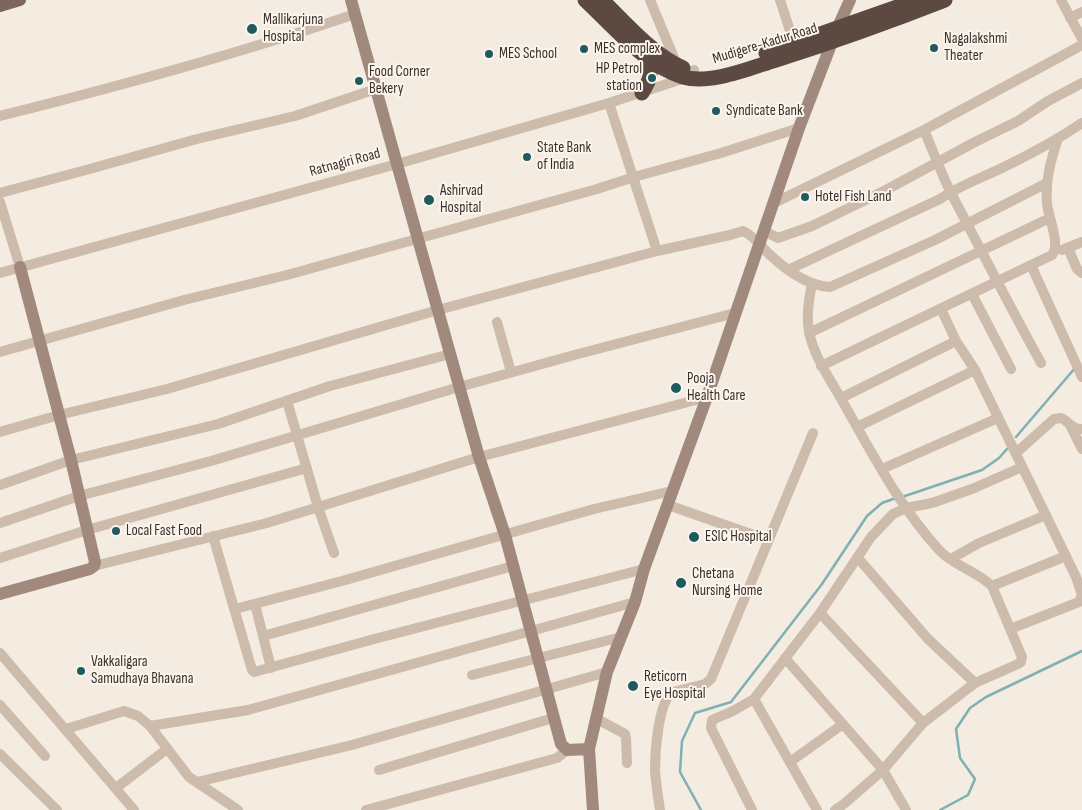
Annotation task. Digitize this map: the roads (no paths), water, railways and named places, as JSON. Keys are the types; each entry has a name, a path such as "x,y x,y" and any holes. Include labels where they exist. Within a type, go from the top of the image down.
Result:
{"highway":[{"name":"Mudigere-Kadur Road","path":"585,0 646,57 673,74 709,69 754,57 794,43 835,36 917,0"},
{"path":"602,0 648,43 685,71"},
{"name":"Mudigere-Kadur Road","path":"685,71 713,78 945,0"},
{"path":"642,93 649,82 651,74 646,57"}],"main road":[{"path":"0,6 19,0"}],"street":[{"path":"352,0 459,387 513,566 553,718 561,744 567,750"},
{"path":"650,0 685,71"},
{"path":"780,0 794,43"},
{"path":"593,810 589,749 607,672 635,602 644,569 707,397 799,128 850,0"},
{"path":"1061,0 1082,39"},
{"path":"1070,18 1082,12"},
{"path":"0,116 218,58 355,14"},
{"path":"774,203 924,130 1082,45"},
{"name":"Ratnagiri Road","path":"0,273 397,164 609,103 642,93 685,71"},
{"path":"764,230 778,238 812,226 1018,121 1048,101 1082,83"},
{"path":"0,193 197,139 295,116 376,89"},
{"path":"609,103 657,251"},
{"path":"790,269 1004,167 1082,123"},
{"path":"0,352 184,300 287,275 597,189 799,128"},
{"path":"924,130 950,192 1041,363"},
{"path":"1055,252 1056,244 1047,204 1047,183 1050,164 1058,138"},
{"path":"0,432 59,415 167,389 438,310 657,251 730,235 742,230 753,236 778,262 812,283 830,287 935,240 1047,183"},
{"path":"0,202 20,268 71,460 95,562 94,566"},
{"path":"810,333 1050,218"},
{"path":"821,366 997,283 1055,252 1082,242"},
{"path":"1068,248 1077,269 1082,273"},
{"path":"1031,265 1078,369"},
{"path":"812,283 807,310 810,333 821,366 901,500 940,551 983,577 992,586 1022,657 1021,662 975,683 923,723 883,770 848,806 835,810"},
{"path":"972,294 1011,369"},
{"path":"941,309 956,341 975,370 1016,453 1076,577 1082,595 1079,602 1010,629"},
{"path":"0,523 79,496 298,436 511,372 735,313"},
{"path":"497,322 511,372"},
{"path":"841,398 956,341"},
{"path":"0,485 71,460 218,424 330,386 450,354"},
{"path":"857,427 975,370"},
{"path":"0,594 90,569 94,566 266,523 479,457 707,397"},
{"path":"287,401 318,507 334,553"},
{"path":"882,469 998,418"},
{"path":"1016,453 1054,419 1061,418 1078,430 1082,429"},
{"path":"1070,425 1082,449"},
{"path":"660,810 655,770 660,718 664,702 669,694 673,692 705,684 711,679 813,433"},
{"path":"901,500 932,502 972,489 1022,467"},
{"path":"0,558 87,530 307,468"},
{"path":"235,609 594,509 672,491"},
{"path":"752,810 710,724 712,720 754,699 820,613 871,537 893,514 901,500"},
{"path":"668,505 768,540"},
{"path":"951,559 980,542 1046,515"},
{"path":"214,536 254,672 644,569"},
{"path":"992,586 1066,556"},
{"path":"858,558 928,639 975,683"},
{"path":"264,636 513,566"},
{"path":"150,726 248,710 635,602"},
{"path":"255,604 271,668"},
{"path":"820,613 923,723"},
{"path":"472,675 621,637"},
{"path":"0,654 134,810"},
{"path":"785,658 883,770 906,810"},
{"path":"197,782 352,745 607,672"},
{"path":"754,699 818,810"},
{"path":"0,705 45,756"},
{"path":"66,729 124,711 138,716 150,726 189,777 238,810"},
{"path":"379,770 553,718"},
{"path":"597,719 625,734 627,763"},
{"path":"790,762 843,724"},
{"path":"116,788 167,749"},
{"path":"366,810 391,805 557,758 567,750 589,749"},
{"path":"0,754 57,810"},
{"path":"391,805 405,810"}],"waterway":[{"path":"1016,437 1075,368"},
{"path":"902,497 982,470 999,458 1007,449"},
{"path":"701,810 680,772 682,741 695,713 731,702 822,584 867,516 882,503 896,498"},
{"path":"940,810 968,795 975,779 960,758 956,729 970,708 986,697 1082,651"}],"place":[{"name":"Mallikarjuna Hospital","path":"252,29"},
{"name":"Nagalakshmi Theater","path":"934,48"},
{"name":"MES complex","path":"584,49"},
{"name":"MES School","path":"489,54"},
{"name":"HP Petrol station","path":"652,78"},
{"name":"Food Corner Bekery","path":"359,81"},
{"name":"Syndicate Bank","path":"716,111"},
{"name":"State Bank of India","path":"527,157"},
{"name":"Hotel Fish Land","path":"805,197"},
{"name":"Ashirvad Hospital","path":"429,200"},
{"name":"Pooja Health Care","path":"676,388"},
{"name":"Local Fast Food","path":"116,531"},
{"name":"ESIC Hospital","path":"694,537"},
{"name":"Chetana Nursing Home","path":"681,583"},
{"name":"Vakkaligara Samudhaya Bhavana","path":"81,671"},
{"name":"Reticorn Eye Hospital","path":"633,686"}]}
